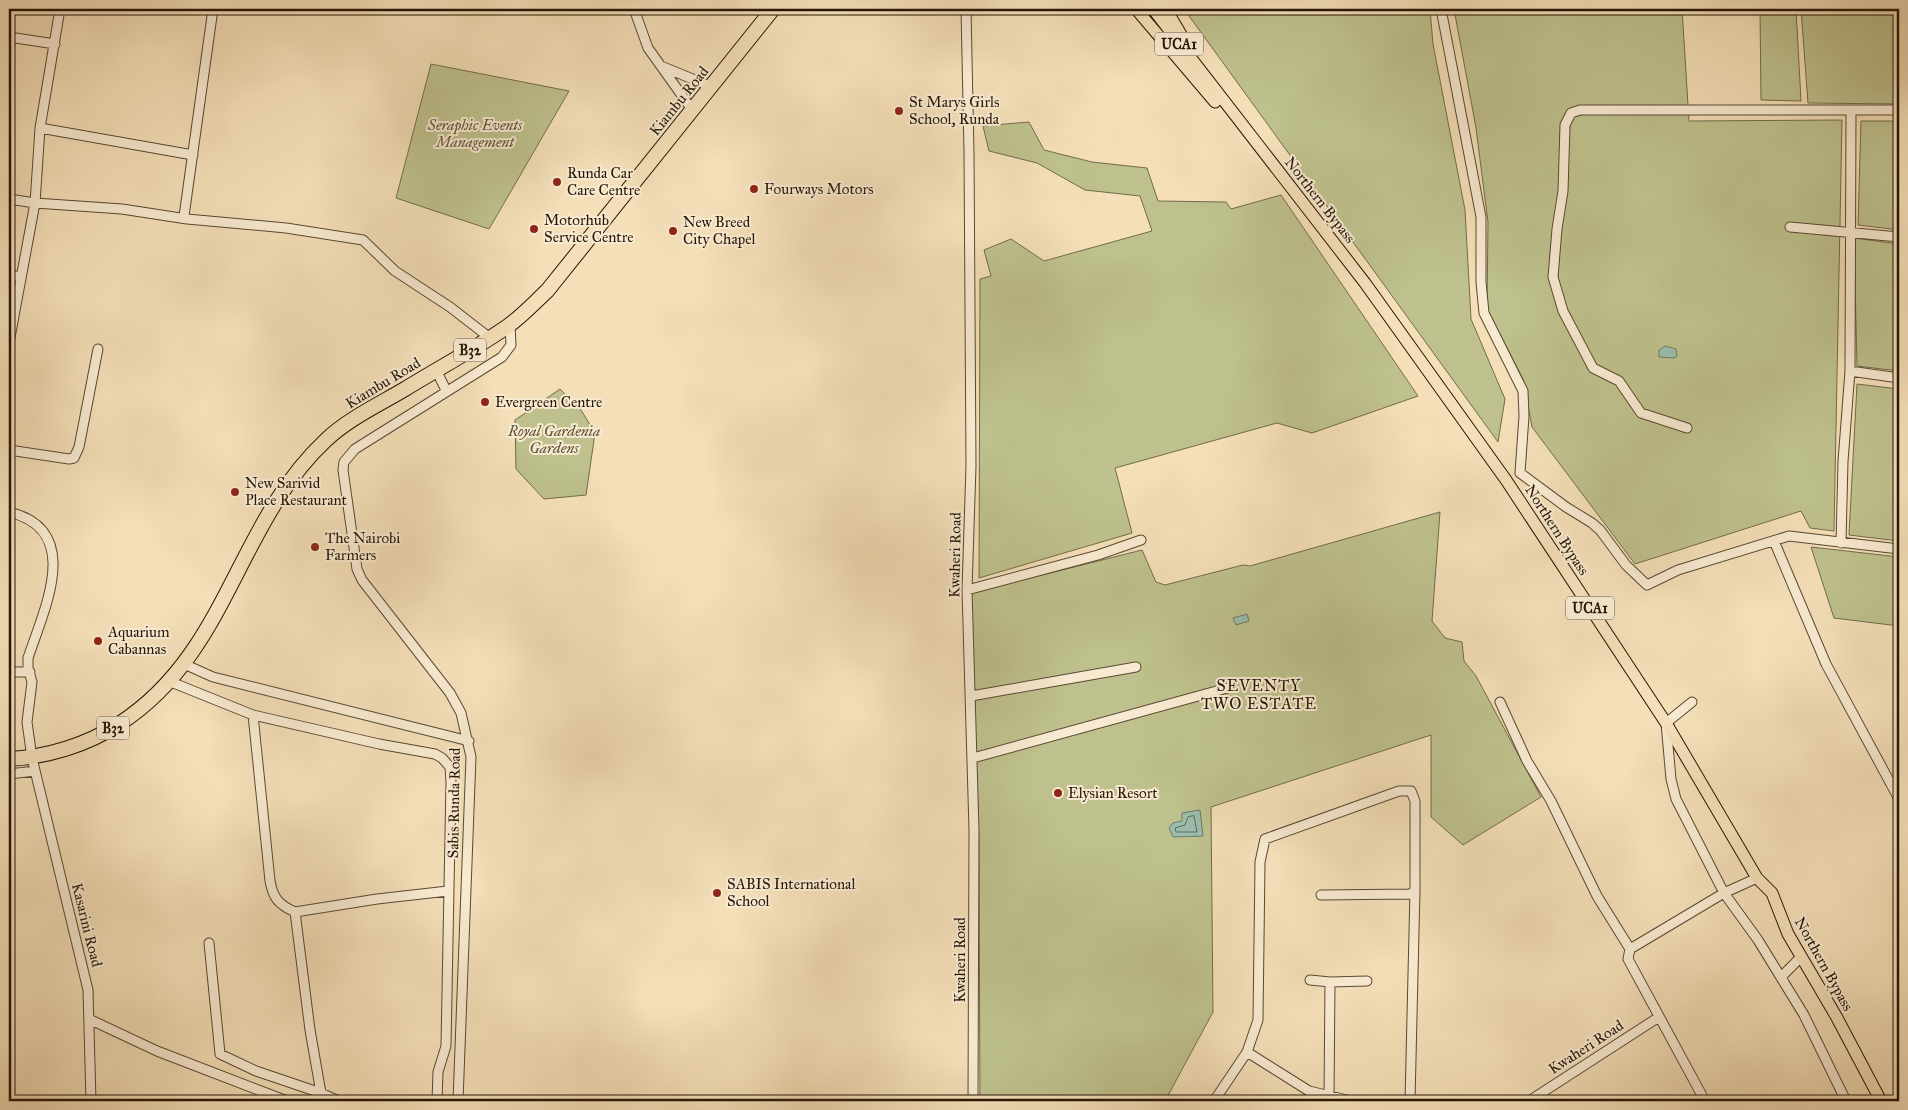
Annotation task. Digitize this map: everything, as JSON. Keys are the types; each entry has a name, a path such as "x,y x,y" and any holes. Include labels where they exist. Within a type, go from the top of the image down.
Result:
{"highway":[{"name":"Kiambu Road","path":"9,759 33,764 105,733 134,714 171,682 213,621 274,504 298,470 327,439 344,426 510,325 552,286 773,9"}],"main road":[{"path":"1136,9 1219,107 1255,142"},
{"name":"Northern Bypass","path":"1153,9 1365,283 1506,480 1666,723 1757,878 1772,893 1788,934 1836,1016 1881,1101"},
{"path":"1166,9 1206,79"}],"street":[{"path":"9,343 35,203 40,128 60,9"},
{"path":"186,219 184,216 213,9"},
{"path":"634,9 648,48 693,111"},
{"name":"Kwaheri Road","path":"966,9 970,152 971,457 967,590 973,758 973,1101"},
{"path":"1441,9 1481,217 1481,282 1484,313 1523,391 1524,416 1520,473"},
{"path":"9,37 55,44"},
{"path":"660,66 712,87"},
{"path":"1687,428 1641,413 1619,381 1593,368 1563,311 1553,276 1557,229 1563,191 1565,125 1571,113 1580,110 1899,110"},
{"path":"1841,543 1843,461 1850,371 1849,232 1851,110"},
{"path":"40,128 192,155"},
{"path":"9,198 35,203 122,209 186,219 286,228 363,240 395,270 450,307 490,338"},
{"path":"1790,227 1899,237"},
{"path":"9,275 21,277"},
{"path":"469,741 461,713 450,692 362,580 357,569 343,470 344,462 355,448 402,421 446,390 502,357 511,345 510,325"},
{"path":"9,450 69,459 74,458 79,447 98,349"},
{"path":"436,370 446,390"},
{"path":"1850,371 1899,378"},
{"path":"1506,480 1520,473"},
{"path":"1520,473 1596,527 1626,565 1647,585 1686,567 1789,536 1899,549"},
{"name":"Kasarini Road","path":"9,512 21,515 38,525 45,534 54,553 54,571 28,658 28,668 32,682 26,722 33,764 88,990 91,1020 91,1101"},
{"path":"967,590 1098,554 1141,540"},
{"path":"1774,541 1826,664 1899,799"},
{"name":"Sabis Runda Road","path":"184,664 213,677 469,741 470,781 458,1101"},
{"path":"971,696 1136,667"},
{"path":"9,672 30,672"},
{"path":"171,682 253,715 442,758 450,767 446,1046 438,1072 437,1101"},
{"path":"973,758 1231,687"},
{"path":"1500,702 1527,761 1551,801 1597,896 1630,950 1628,959 1630,965 1705,1101"},
{"path":"1692,702 1666,723 1671,779 1676,798 1724,893 1758,940 1804,1015 1846,1101"},
{"path":"253,715 272,891 275,899 283,906 295,912 377,898 448,891"},
{"path":"9,774 33,764"},
{"path":"1214,1101 1247,1052 1258,1020 1260,862 1263,843 1267,837 1408,789 1413,794 1415,801 1410,1101"},
{"path":"1630,950 1724,893 1757,878"},
{"path":"1321,895 1411,894 1415,890"},
{"path":"295,912 310,1030 321,1093"},
{"path":"209,943 220,1054 256,1071 321,1093 338,1101"},
{"path":"1781,977 1801,957"},
{"path":"1310,980 1330,982 1367,981"},
{"path":"1329,1097 1330,982"},
{"name":"Kwaheri Road","path":"1529,1101 1659,1017"},
{"path":"91,1020 156,1051 287,1101"},
{"path":"1247,1052 1302,1087 1329,1097 1351,1101"}],"green space":[{"path":"1184,9 1430,9 1433,44 1465,210 1471,319 1505,399 1498,442"},
{"path":"1454,9 1682,9 1689,121 1842,120 1834,531 1810,528 1801,511 1635,564 1532,427 1523,379 1487,309 1488,222 1476,128"},
{"path":"1737,9 1796,9 1801,101 1761,100 1760,10"},
{"path":"1801,9 1899,9 1899,104 1808,103"},
{"name":"Seraphic Events Management","path":"431,64 569,91 489,229 396,198"},
{"path":"1861,121 1899,121 1899,230 1858,225"},
{"path":"1029,122 1044,150 1092,162 1147,168 1158,201 1226,202 1231,209 1281,195 1418,396 1312,433 1277,423 1115,468 1132,533 979,578 980,279 991,276 984,250 1011,239 1044,261 1152,231 1140,196 1085,190 1037,163 989,151 983,126"},
{"path":"1854,238 1899,244 1899,371 1857,366"},
{"path":"1857,384 1899,389 1899,541 1849,535"},
{"name":"Royal Gardenia Gardens","path":"560,389 581,410 595,433 586,495 544,499 516,469 515,420"},
{"path":"1440,512 1432,621 1445,638 1462,642 1464,661 1476,676 1541,797 1463,845 1431,817 1431,735 1211,807 1213,1012 1165,1101 980,1101 979,840 970,593 1142,550 1156,582 1165,585 1243,565 1250,566"},
{"path":"1811,547 1899,557 1899,626 1834,618"}],"water":[{"path":"1665,346 1676,349 1677,356 1675,358 1659,357 1659,350"},
{"path":"1247,614 1249,621 1236,625 1233,618"},
{"path":"1200,810 1203,836 1173,837 1169,828 1173,823 1182,821 1182,813"}],"place":[{"name":"St Marys Girls School, Runda","path":"899,111"},
{"name":"Runda Car Care Centre","path":"557,182"},
{"name":"Fourways Motors","path":"754,189"},
{"name":"Motorhub Service Centre","path":"534,229"},
{"name":"New Breed City Chapel","path":"673,231"},
{"name":"Evergreen Centre","path":"485,402"},
{"name":"New Sarivid Place Restaurant","path":"235,492"},
{"name":"The Nairobi Farmers","path":"315,547"},
{"name":"Aquarium Cabannas","path":"98,641"},
{"name":"Elysian Resort","path":"1058,793"},
{"name":"SABIS International School","path":"717,893"}],"district":[{"name":"SEVENTY TWO ESTATE","path":"1259,694"}]}
